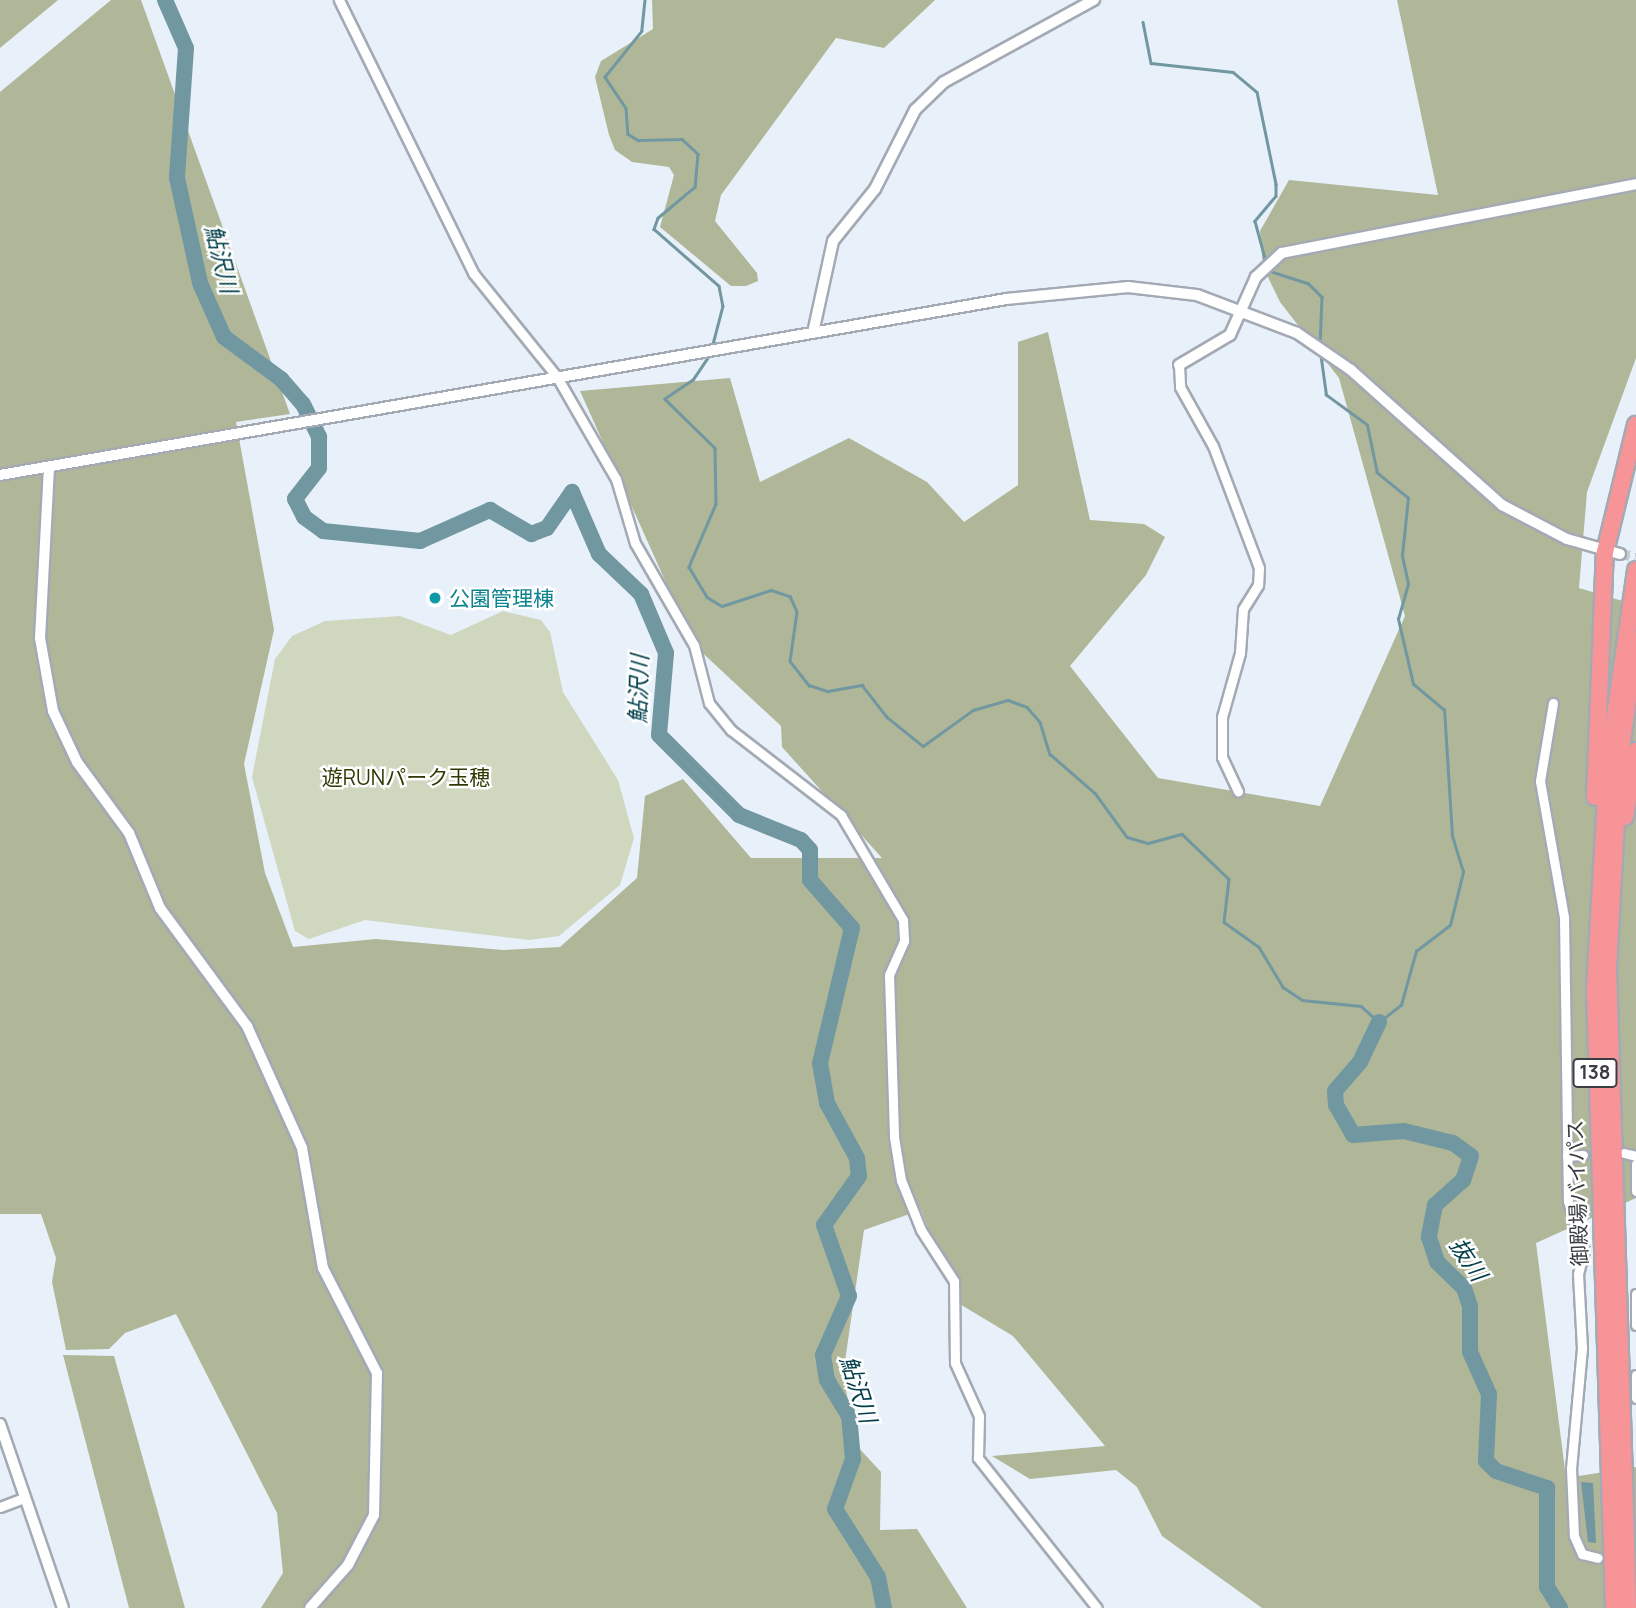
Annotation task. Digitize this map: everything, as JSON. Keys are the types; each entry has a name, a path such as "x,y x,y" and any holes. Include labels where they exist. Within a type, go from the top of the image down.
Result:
{"highway":[{"path":"1596,939 1612,553 1636,425"},
{"name":"御殿場バイパス","path":"1628,1608 1620,1579 1595,1104 1596,939 1608,765 1636,570"},
{"name":"御殿場バイパス","path":"1614,1608 1620,1579 1608,969 1618,776 1636,640"},
{"path":"1608,969 1636,751"}],"street":[{"path":"339,0 474,274 557,377 616,480 635,543 694,645 717,715 841,815 903,920 904,941 888,975 894,1137 901,1180 921,1230 954,1281 953,1353 979,1416 978,1458 1097,1608"},
{"path":"813,333 833,240 875,189 915,110 944,82 1094,0"},
{"path":"1238,791 1222,757 1222,717 1240,653 1243,609 1258,585 1259,568 1213,446 1180,387 1179,365 1230,335 1263,267 1295,248 1636,184"},
{"path":"0,475 557,377 1093,287 1161,289 1242,309 1297,333 1351,370 1502,505 1612,553"},
{"path":"48,467 40,638 53,711 77,762 129,832 160,908 247,1026 302,1148 323,1268 377,1373 374,1515 348,1564 310,1608"},
{"path":"1553,703 1540,781 1564,917 1564,1080 1572,1094 1565,1117 1568,1201 1584,1250 1578,1274 1582,1348 1571,1468 1574,1536 1582,1554 1598,1559"},
{"path":"1624,1153 1636,1156"},
{"path":"1567,1156 1583,1155"},
{"path":"1636,1164 1636,1191"},
{"path":"1636,1294 1636,1325"},
{"path":"1636,1375 1636,1398"},
{"path":"0,1424 63,1608"},
{"path":"0,1507 24,1498"}],"green space":[{"path":"0,0 58,0 0,48"},
{"path":"111,0 141,0 290,414 236,422 274,630 244,764 265,873 293,947 376,939 503,950 560,947 637,878 645,796 683,779 751,858 882,858 782,747 781,726 694,645 580,391 730,378 760,482 849,438 927,482 964,522 1018,485 1018,342 1048,332 1090,520 1144,524 1165,537 1146,575 1070,666 1158,778 1320,806 1405,616 1339,378 1280,302 1263,267 1260,231 1289,180 1438,195 1397,0 1636,0 1636,358 1587,492 1579,588 1636,605 1636,1198 1536,1243 1566,1478 1636,1467 1636,1608 1262,1608 1162,1536 1137,1487 1116,1470 1030,1479 992,1456 1105,1446 1013,1336 958,1303 921,1210 864,1230 843,1375 857,1446 881,1472 880,1530 917,1529 967,1608 261,1608 283,1573 277,1513 176,1314 125,1333 109,1349 66,1350 52,1282 56,1258 41,1214 0,1214 0,92"},
{"path":"652,0 935,0 884,48 836,38 721,195 715,221 757,273 758,281 746,286 731,286 660,227 674,175 669,167 632,162 615,150 609,135 595,77 601,61 653,29"},
{"name":"遊RUNパーク玉穂","path":"503,611 541,620 550,632 563,692 618,780 634,838 620,885 559,936 529,940 365,920 309,939 295,931 252,777 275,659 292,636 325,621 400,616 451,635"},
{"path":"63,1355 114,1356 185,1608 129,1608"}],"water":[{"path":"1581,1482 1593,1483 1596,1543 1588,1542"}],"waterway":[{"name":"鮎沢川","path":"165,0 186,48 177,178 200,283 224,337 281,379 303,404 319,437 319,468 295,499 304,517 323,531 420,541 490,510 531,534 547,528 572,492 599,554 641,594 666,653 659,735 739,815 801,840 810,850 810,880 852,928 820,1063 827,1103 857,1158 859,1176 824,1225 849,1296 823,1355 827,1380 849,1416 853,1459 835,1509 878,1577 884,1608"},
{"path":"645,0 642,31 605,77 626,108 628,134 638,140 682,139 698,154 695,187 658,218 654,229 719,286 723,306 712,348"},
{"path":"1143,22 1151,63 1233,72 1257,92 1276,184 1276,196 1255,221 1266,262"},
{"path":"1270,271 1308,283 1322,297 1320,346"},
{"path":"710,355 693,380 665,399 715,448 716,504 689,567 707,597 722,606 771,590 790,596 797,612 790,661 809,685 828,691 862,685 887,717 923,746 973,710 1008,700 1027,707 1040,722 1050,754 1095,793 1127,837 1148,843 1182,834 1229,879 1224,922 1259,947 1283,987 1302,1000 1361,1006 1379,1022 1401,1005 1416,951 1450,925 1463,872 1452,836 1444,710 1413,684 1398,619 1408,584 1402,555 1408,498 1377,473 1367,425 1326,395 1320,352"},
{"name":"抜川","path":"1379,1022 1360,1062 1335,1091 1336,1105 1353,1135 1404,1131 1453,1143 1471,1156 1463,1180 1435,1205 1429,1237 1437,1262 1464,1288 1470,1306 1470,1352 1489,1394 1486,1461 1496,1471 1547,1488 1547,1587 1560,1608"}],"tunnel":[{"path":"1620,554 1636,557"}],"place":[{"name":"公園管理棟","path":"435,598"}]}
